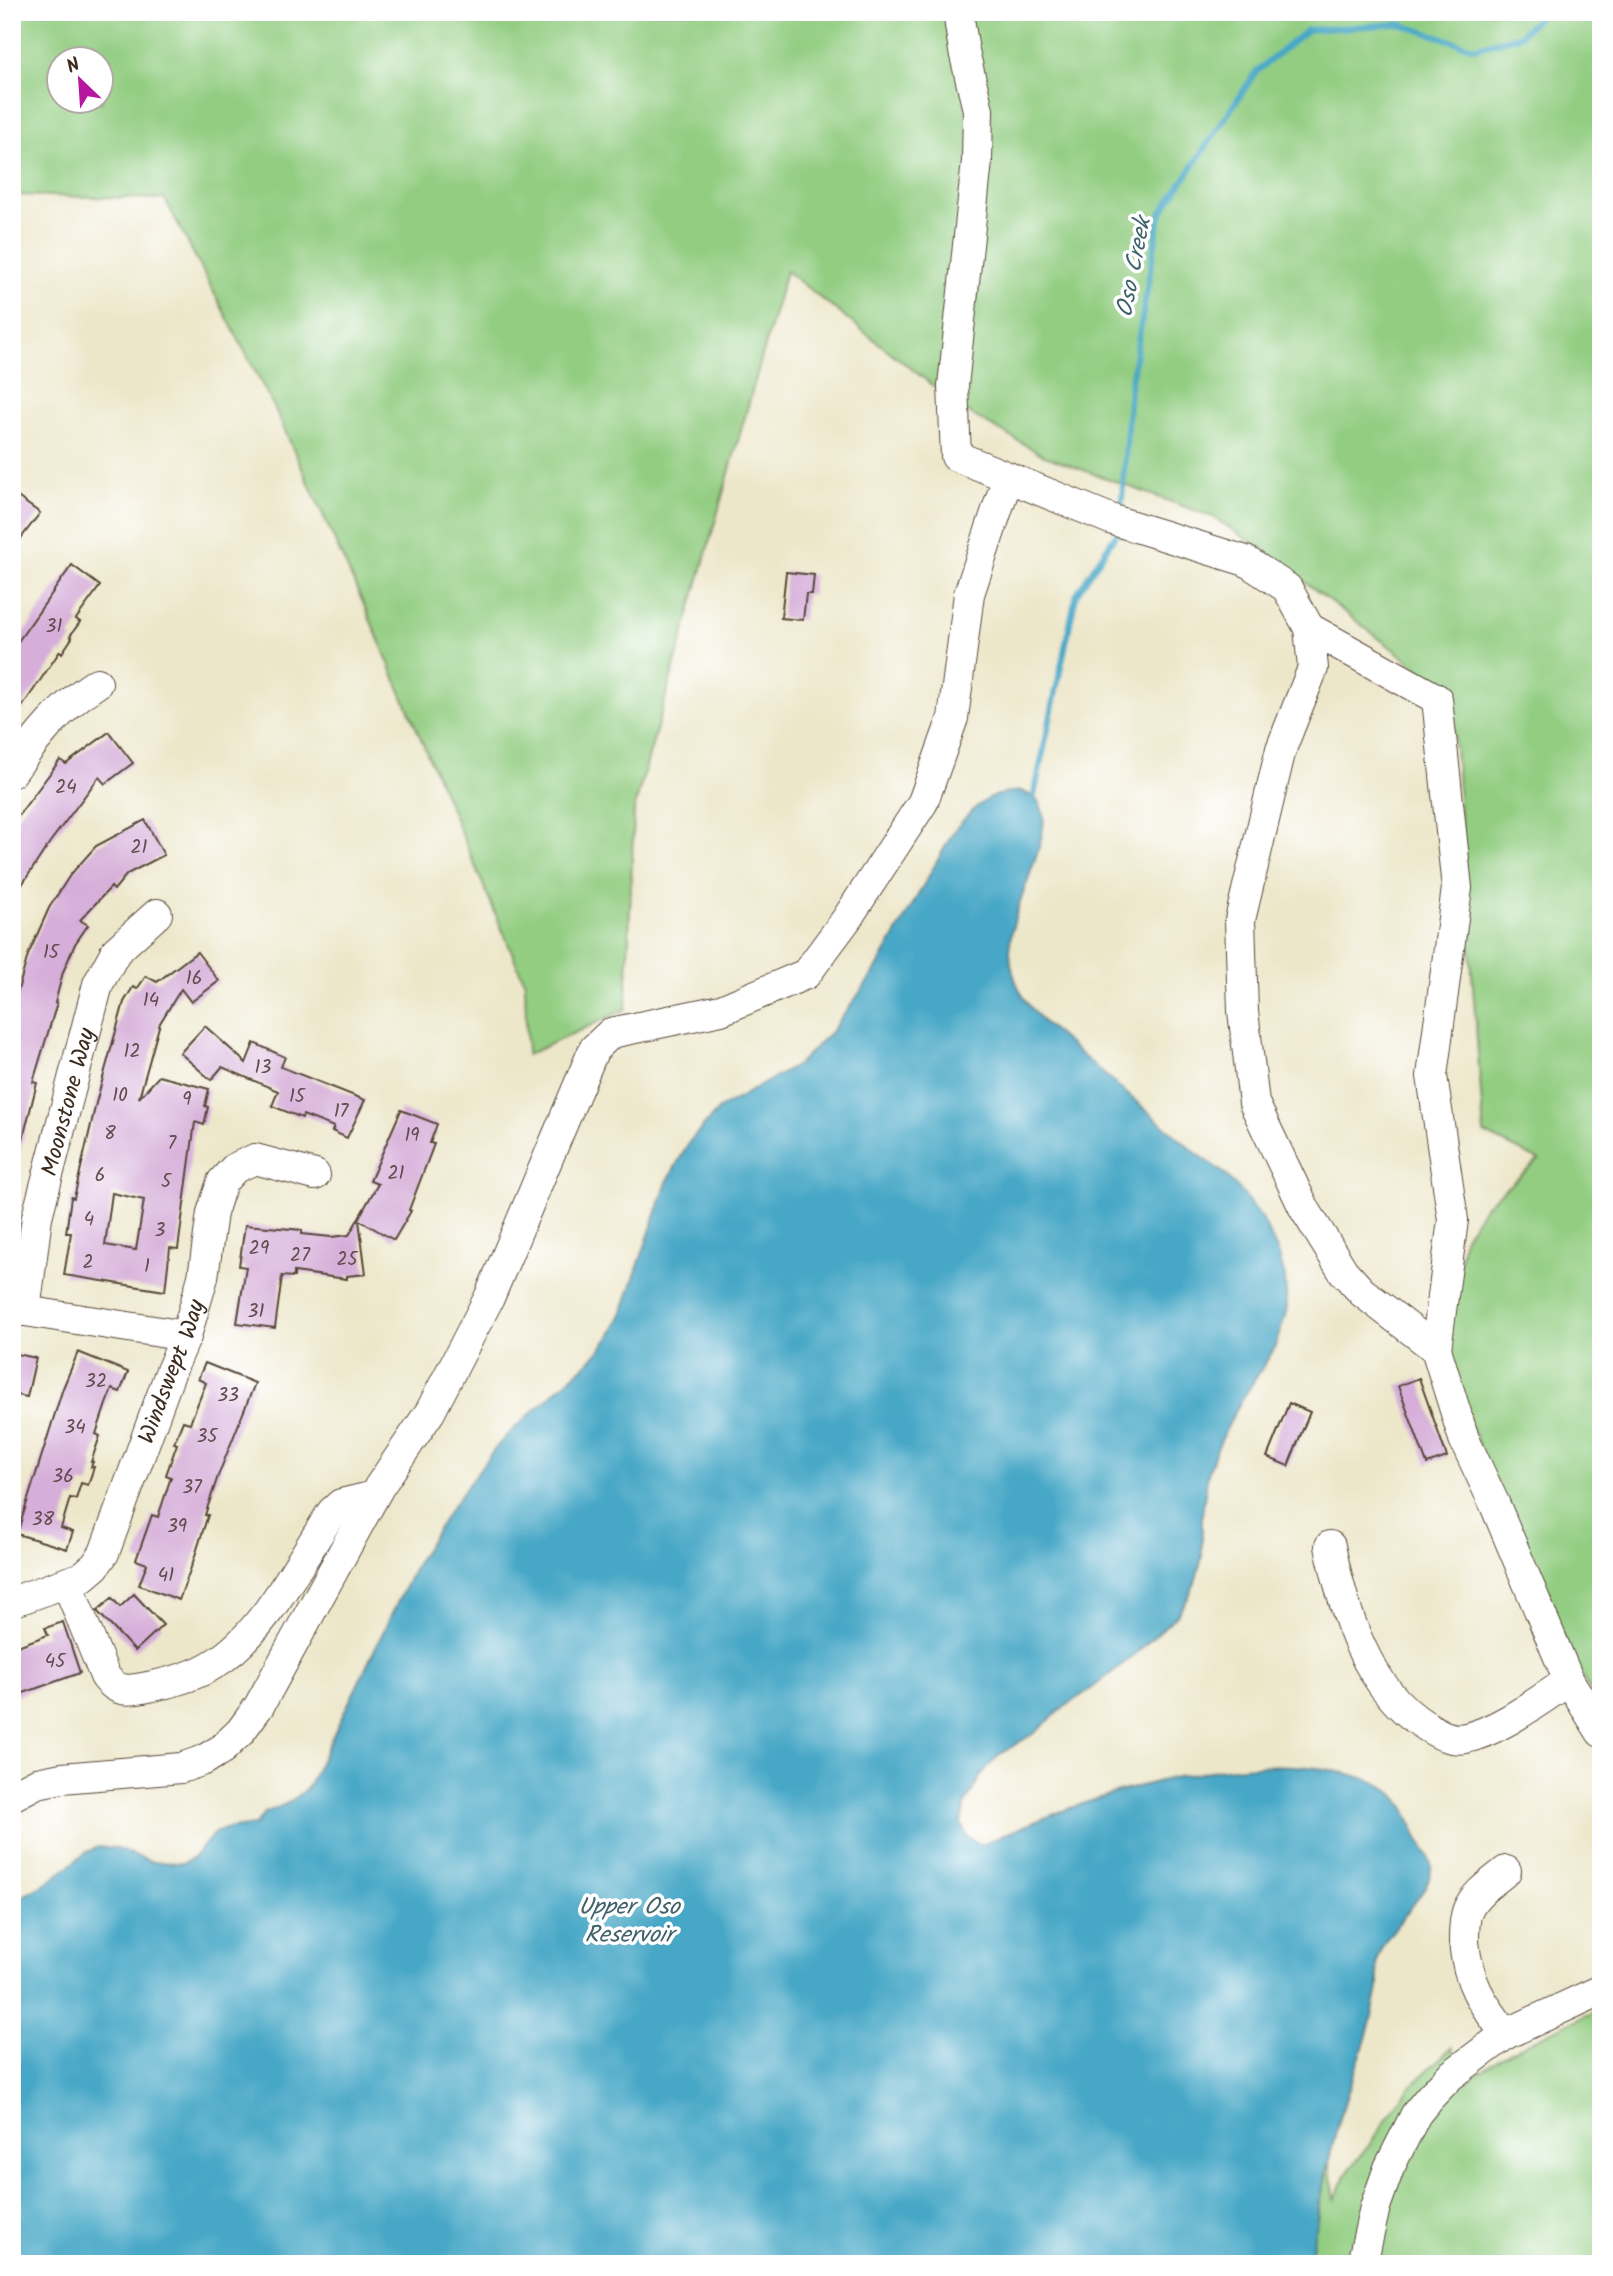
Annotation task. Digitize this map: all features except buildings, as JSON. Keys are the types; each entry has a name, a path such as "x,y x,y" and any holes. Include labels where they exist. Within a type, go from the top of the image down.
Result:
{"street":[{"path":"958,12 978,110 977,161 953,386 956,456 1121,523 1246,561 1287,588 1309,628 1313,668 1281,749 1240,920 1243,1011 1255,1103 1304,1208 1343,1271 1362,1292 1436,1349"},
{"path":"12,1796 37,1783 61,1778 181,1768 204,1760 222,1749 240,1732 258,1706 374,1496 430,1412 489,1298 593,1049 611,1033 721,1010 806,974 846,920 923,802 953,718 969,594 1008,477"},
{"path":"1309,628 1437,699 1457,888 1432,1076 1453,1220 1436,1349 1464,1439 1495,1505 1569,1681 1601,1732"},
{"path":"12,772 54,718 75,697 97,683"},
{"name":"Moonstone Way","path":"19,1310 37,1217 98,984 116,951 157,914"},
{"name":"Windswept Way","path":"12,1602 82,1577 95,1566 104,1553 186,1336 203,1277 212,1213 222,1182 235,1168 254,1159 315,1175"},
{"path":"19,1310 186,1336"},
{"path":"66,1583 111,1685 134,1690 166,1684 214,1664 241,1642 265,1615 332,1512 341,1504 374,1496"},
{"path":"1331,1546 1349,1620 1362,1649 1395,1699 1407,1712 1440,1735 1452,1739 1483,1732 1569,1681"},
{"path":"1506,1871 1479,1894 1467,1910 1464,1932 1469,1975 1488,2011 1506,2034"},
{"path":"1362,2264 1375,2207 1398,2149 1416,2114 1450,2076 1506,2034 1601,1990"}],"green space":[{"path":"12,12 1601,12 1601,1712 1573,1659 1478,1444 1445,1352 1464,1238 1484,1207 1539,1160 1484,1133 1451,693 1260,548 1213,517 1045,456 967,412 786,271 634,809 626,1009 527,1055 525,983 364,605 276,411 165,199 12,195"},
{"path":"1601,2009 1601,2264 1310,2264 1329,2163 1335,2200 1347,2173 1410,2087 1452,2047 1465,2083 1513,2051"}],"water":[{"name":"Upper Oso Reservoir","path":"1021,791 1037,801 1044,820 1037,855 1011,935 1011,963 1020,990 1043,1022 1195,1152 1225,1174 1240,1190 1262,1219 1277,1249 1285,1277 1287,1307 1274,1349 1235,1411 1208,1473 1202,1514 1202,1557 1187,1600 1176,1616 1134,1655 1059,1711 1036,1732 1000,1754 981,1775 965,1804 961,1823 968,1838 981,1845 1021,1827 1111,1794 1159,1781 1254,1766 1300,1766 1344,1773 1379,1784 1396,1796 1428,1854 1431,1871 1422,1891 1378,1956 1375,2002 1331,2151 1310,2264 12,2264 12,1902 47,1883 87,1852 98,1847 115,1848 153,1862 183,1863 194,1857 214,1833 255,1825 265,1813 290,1802 308,1787 417,1562 447,1514 506,1436 593,1358 609,1338 621,1316 667,1182 689,1142 719,1109 797,1065 832,1031 874,973 954,831 983,802 1000,794"}],"waterway":[{"name":"Oso Creek","path":"1121,514 1130,387 1160,215 1256,72 1307,30 1400,24 1474,48 1519,36 1544,12"},
{"name":"Oso Creek","path":"1034,796 1076,595 1118,531"}]}
